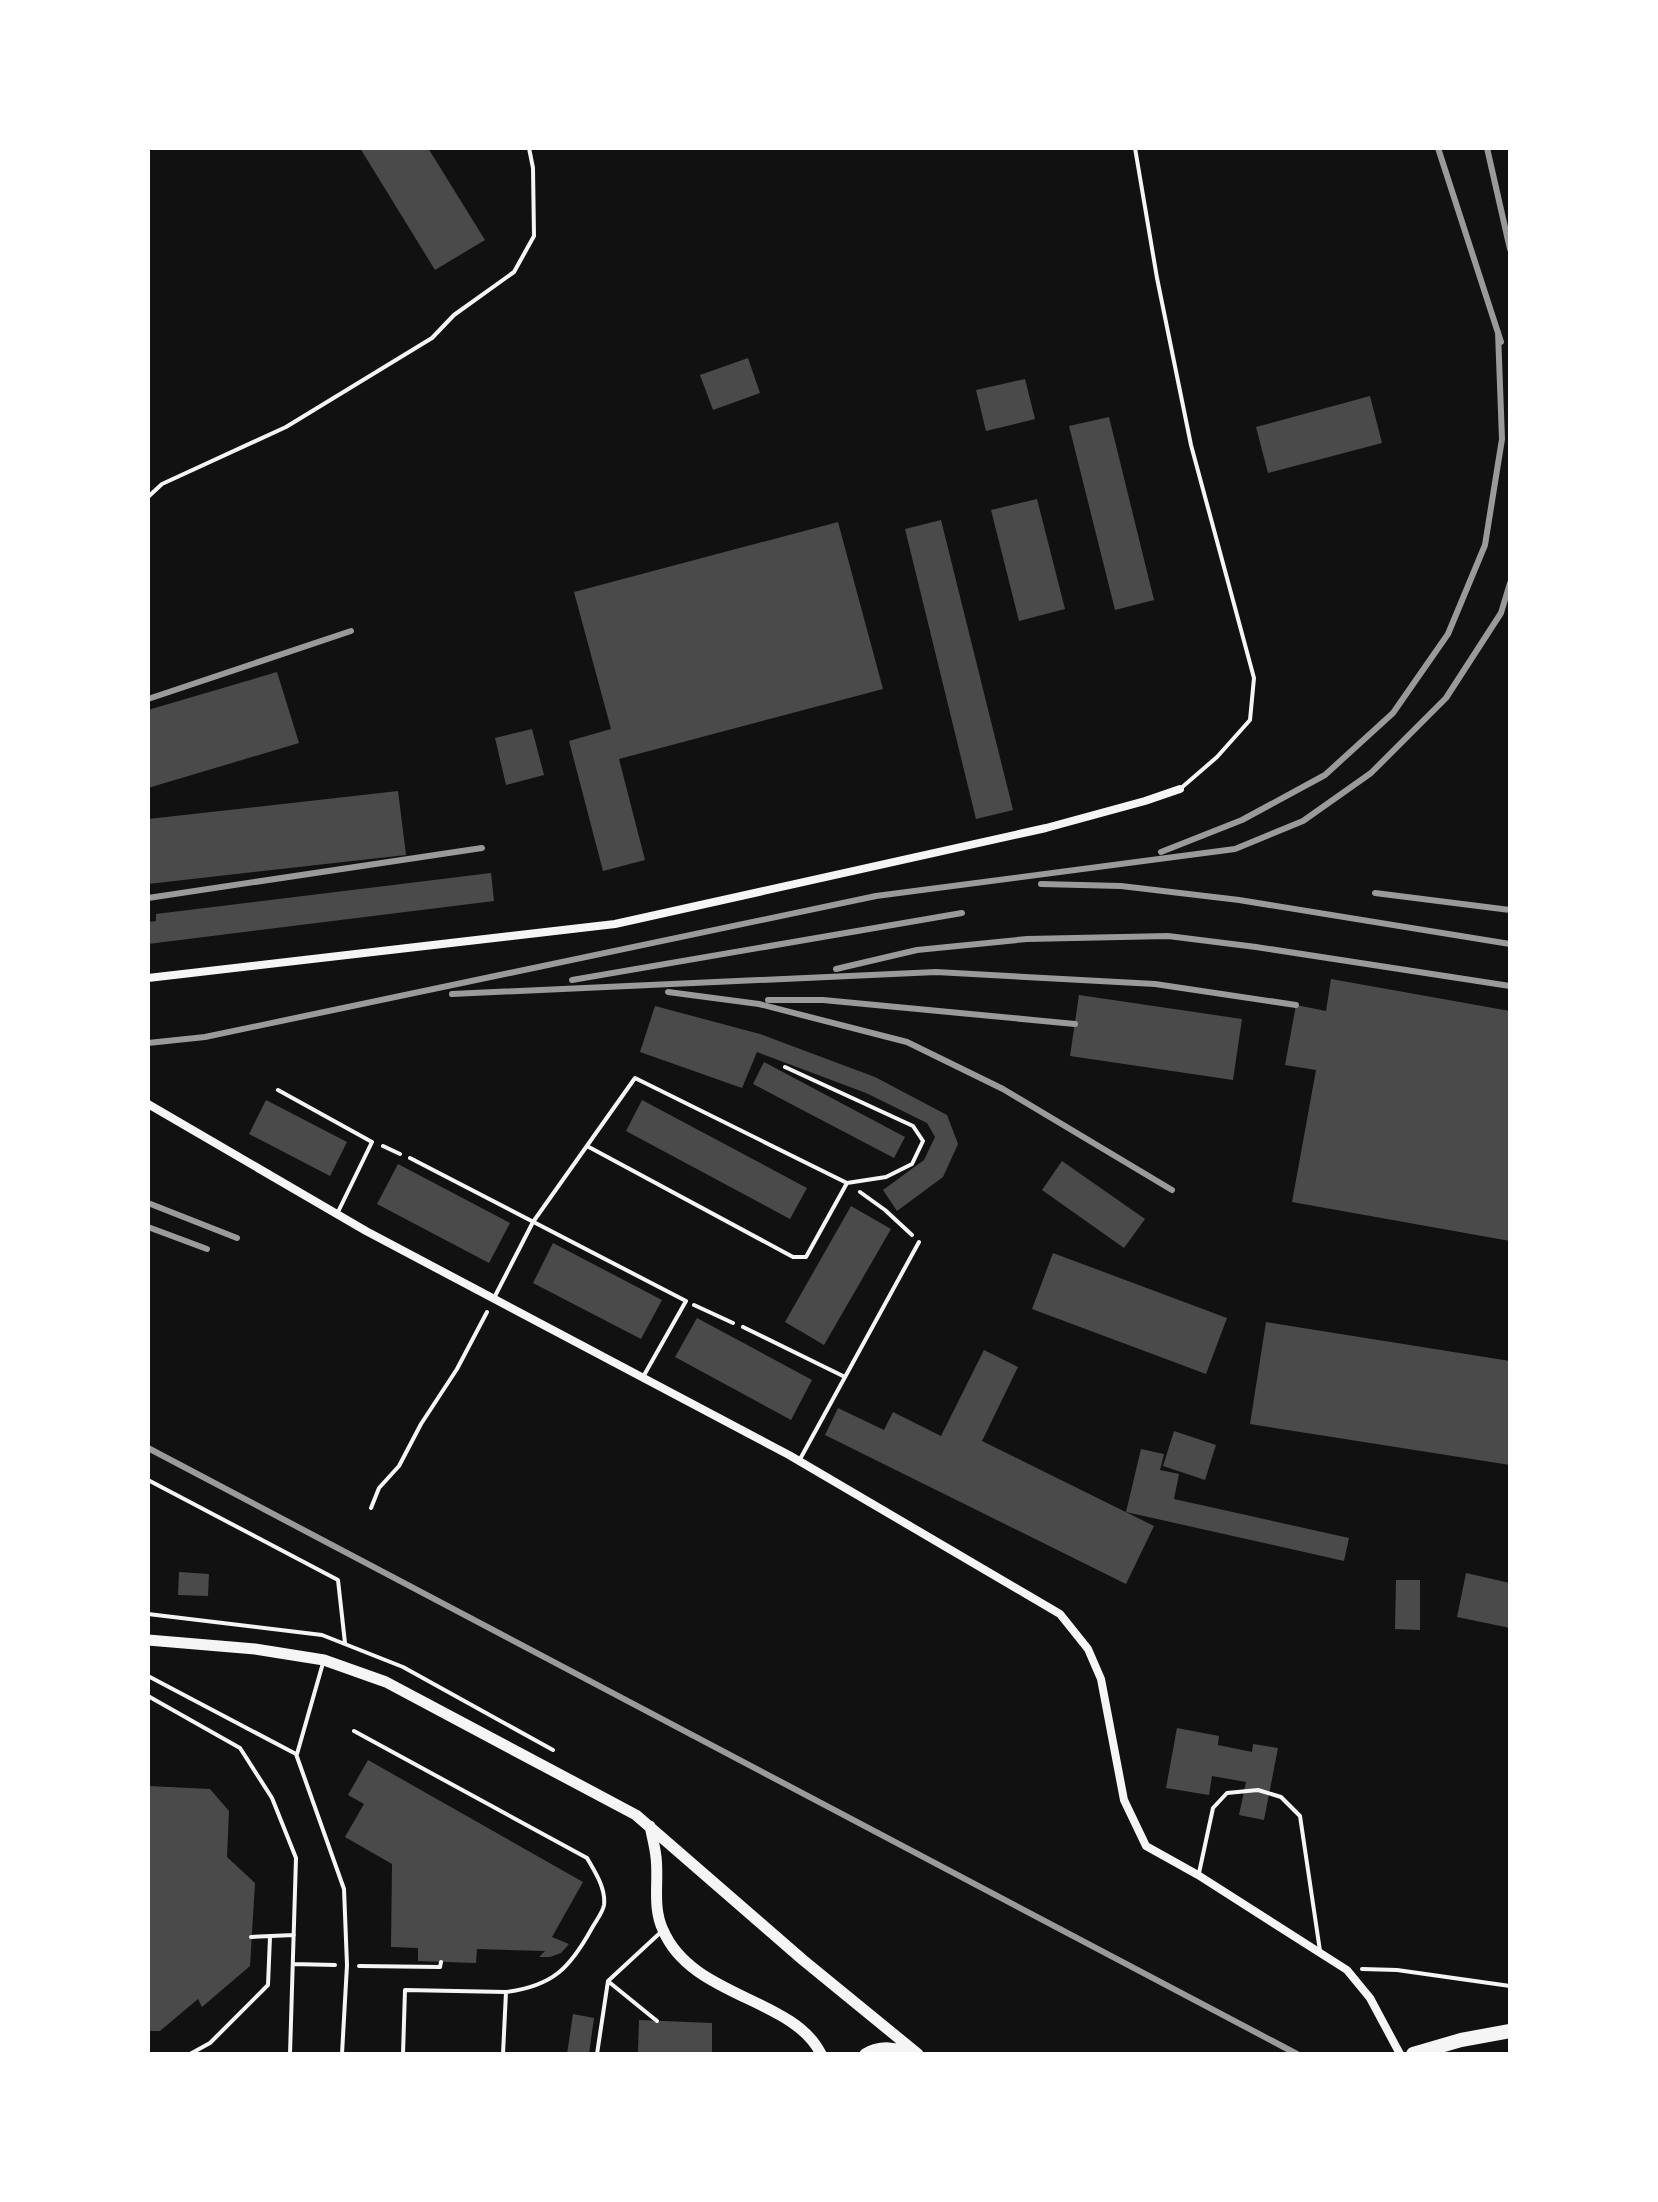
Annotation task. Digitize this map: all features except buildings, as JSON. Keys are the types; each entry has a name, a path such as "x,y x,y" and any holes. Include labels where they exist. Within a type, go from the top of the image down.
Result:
{"main road":[{"path":"1413,2054 1461,2040 1510,2031"}],"street":[{"path":"148,978 615,924 1046,828 1180,789"},
{"path":"148,1104 337,1214 799,1461 1060,1614 1088,1649 1101,1679 1124,1800 1146,1846 1198,1875 1347,1970 1370,1998 1400,2054"},
{"path":"148,1640 255,1649 324,1660 386,1682 636,1815 803,1960 918,2054"},
{"path":"650,1826 656,1857 657,1911 676,1953 697,1973 794,2024 821,2054"},
{"path":"865,2054 877,2047 918,2054"}],"lane":[{"path":"148,497 162,484 286,427 432,338 454,315 514,272 534,236 533,168 529,148"},
{"path":"1135,148 1157,278 1191,445 1254,678 1250,720 1217,757 1180,789"},
{"path":"494,1298 533,1222 635,1078 847,1183 886,1177 912,1164 923,1141 913,1126 785,1067"},
{"path":"278,1090 372,1142 337,1214"},
{"path":"587,1146 793,1257 806,1257 847,1183"},
{"path":"410,1158 686,1301 643,1377"},
{"path":"799,1461 919,1242"},
{"path":"743,1327 845,1377"},
{"path":"324,1660 296,1754 344,1889 347,1965 342,2054"},
{"path":"148,1676 296,1754"},
{"path":"354,1731 587,1858 600,1881 604,1906 577,1956 554,1978 529,1989 506,1992 405,1990 403,2054"},
{"path":"1198,1875 1213,1808 1227,1793 1258,1790 1281,1797 1300,1816 1320,1951"},
{"path":"597,2054 608,1981 663,1930"},
{"path":"608,1981 657,2021"},
{"path":"503,2054 506,1992"}],"path":[{"path":"372,1142 410,1158"},
{"path":"847,1183 885,1210 919,1242"},
{"path":"371,1508 379,1488 399,1466 421,1424 457,1369 494,1298"},
{"path":"686,1301 743,1327"},
{"path":"148,1480 338,1580 345,1643"},
{"path":"148,1696 240,1748 272,1798 296,1858 290,2054"},
{"path":"251,1937 294,1935"},
{"path":"190,2054 210,2043 268,1985 270,1937"},
{"path":"293,1964 440,1967 441,1962"},
{"path":"1347,1970 1388,1969 1510,1986"}],"railway":[{"path":"1438,148 1501,342"},
{"path":"1487,148 1510,249"},
{"path":"1161,852 1242,820 1325,775 1393,713 1448,634 1485,545 1502,439 1498,332"},
{"path":"148,1043 205,1037 876,896 1235,849 1303,821 1371,773 1446,698 1501,613 1510,583"},
{"path":"148,699 351,631"},
{"path":"148,898 482,848"},
{"path":"1041,884 1121,886 1239,900 1510,944"},
{"path":"1375,893 1510,910"},
{"path":"572,980 962,913"},
{"path":"836,969 917,950 1027,939 1168,936 1510,986"},
{"path":"452,994 936,972 1155,984 1296,1005"},
{"path":"668,992 759,1004 907,1042 1003,1089 1172,1190"},
{"path":"768,1000 823,1000 1075,1024"},
{"path":"148,1203 237,1238"},
{"path":"148,1227 207,1249"},
{"path":"148,1448 1297,2054"}]}
